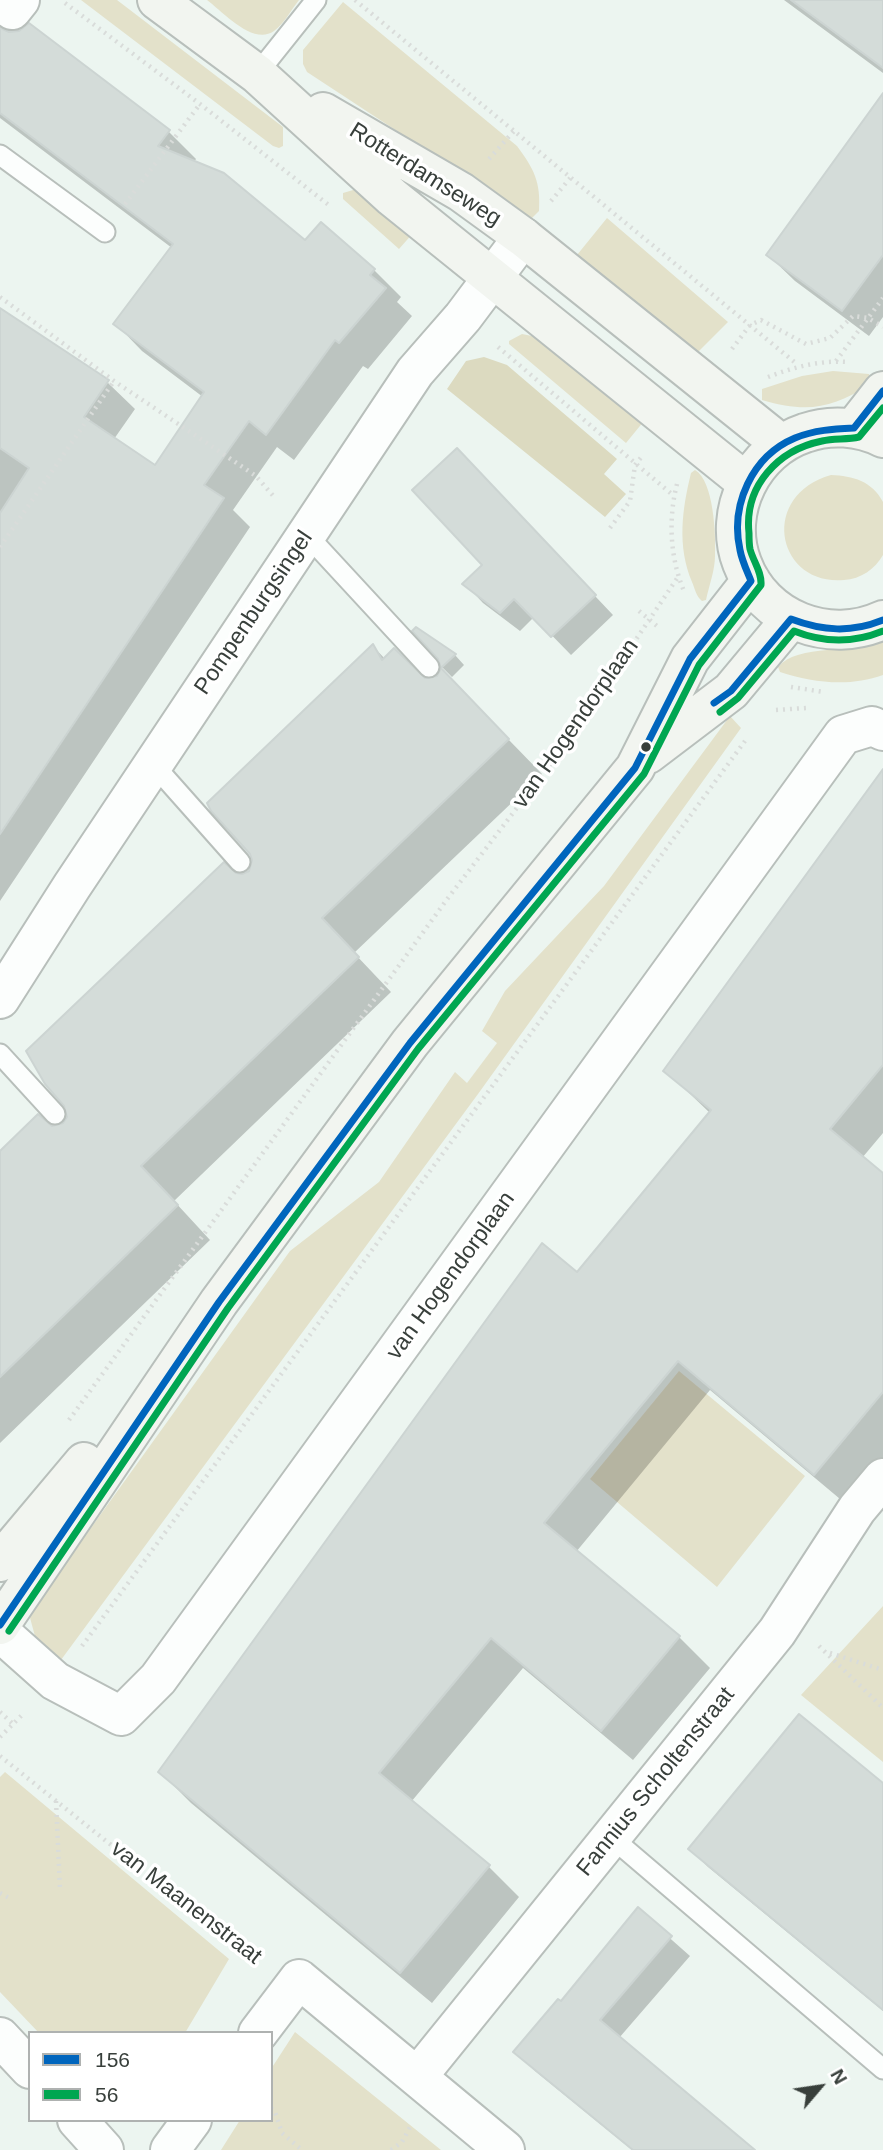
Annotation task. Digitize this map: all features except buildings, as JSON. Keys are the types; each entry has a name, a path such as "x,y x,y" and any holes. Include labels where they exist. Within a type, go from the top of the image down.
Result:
{"street":[{"name":"Rotterdamseweg","path":"158,0 257,74 392,197 747,483"},
{"name":"Rotterdamseweg","path":"257,74 461,192 523,237 780,444"},
{"name":"Pompenburgsingel","path":"0,999 153,764 415,372 463,317 523,237"},
{"path":"883,391 868,433 816,429 780,444 756,468 747,483 739,502 736,522 741,562 751,581 775,609 810,627 831,631 851,630 883,620"},
{"path":"0,1625 219,1302 418,1033 641,759 690,659 751,581"},
{"path":"641,759 731,691 791,619"},
{"name":"van Hogendorplaan","path":"0,1632 55,1681 121,1716 158,1679 843,735 878,728"},
{"path":"0,1562 219,1302"},
{"name":"Fannius Scholtenstraat","path":"417,2077 785,1621 857,1509 883,1478"},
{"path":"260,2031 299,1979 505,2150"},
{"path":"0,2036 28,2067"},
{"path":"79,2122 104,2150"},
{"path":"170,2150 191,2122"}],"lane":[{"path":"257,74 316,0"},
{"path":"0,155 105,232"},
{"path":"307,535 429,667"},
{"path":"153,764 240,862"},
{"path":"0,1054 55,1114"},
{"path":"611,1837 883,2069"}],"path":[{"path":"61,0 200,104 336,212"},
{"path":"355,0 799,366"},
{"path":"105,232 200,104"},
{"path":"482,167 514,131"},
{"path":"0,296 114,381 256,476 307,535"},
{"path":"836,361 883,298"},
{"path":"463,317 674,496"},
{"path":"0,547 114,381"},
{"name":"van Hogendorplaan","path":"62,1429 448,898 565,745 678,578"},
{"path":"767,711 773,702"},
{"path":"81,1647 751,732"},
{"path":"785,1621 827,1652 883,1708"},
{"path":"827,1652 883,1670"},
{"path":"0,1712 13,1724"},
{"name":"van Maanenstraat","path":"0,1756 251,1959 299,1979"},
{"path":"56,1801 60,1889"},
{"path":"0,1893 11,1899"},
{"path":"273,2110 282,2133 302,2150"}],"shaded area":[{"path":"81,0 117,0 283,127 283,146 273,146"},
{"path":"207,0 299,0 274,31 257,34 239,26"},
{"path":"343,2 517,146 532,169 537,184 539,211 531,219 307,72 303,64 303,50"},
{"path":"360,188 414,232 399,249 343,199 343,193"},
{"path":"607,218 728,322 696,354 577,255"},
{"path":"522,334 532,336 644,421 626,443 509,344 509,341"},
{"path":"484,357 507,365 617,459 604,474 626,494 605,517 447,389 466,361"},
{"path":"833,371 869,374 871,384 843,399 818,406 792,406 762,400 762,389 802,376"},
{"path":"695,470 706,485 710,497 715,536 713,572 706,600 702,601 687,568 682,528 691,473"},
{"path":"831,475 868,484 883,502 883,555 876,565 856,578 821,578 803,569 791,555 785,538 785,519 793,501 808,486"},
{"path":"883,642 883,675 870,679 818,681 780,672 778,667 799,655 871,646"},
{"path":"730,716 741,728 478,1094 58,1664 36,1640 29,1614 290,1251 379,1182 455,1072 467,1083 497,1043 482,1031 505,991 604,886"},
{"path":"679,1371 805,1476 717,1587 590,1479"},
{"path":"883,1606 883,1762 801,1695"},
{"path":"5,1772 229,1959 186,2031 37,2031 0,1992 0,1777"},
{"path":"295,2032 441,2150 221,2150 239,2122 273,2122 273,2066"}],"transit line":[{"name":"156","path":"0,1625 219,1302 410,1043 635,768 690,659 751,581 740,550 738,516 748,484 756,469 780,446 802,435 854,428 883,391"},
{"name":"56","path":"9,1631 228,1308 418,1049 644,774 699,665 761,585 759,571 750,549 749,516 752,500 767,473 778,462 806,446 827,440 859,437 883,408"},
{"name":"156","path":"714,703 731,691 791,619 837,629 860,627 883,620"},
{"name":"56","path":"720,712 738,698 794,631 816,638 839,640 861,638 883,631"}]}
